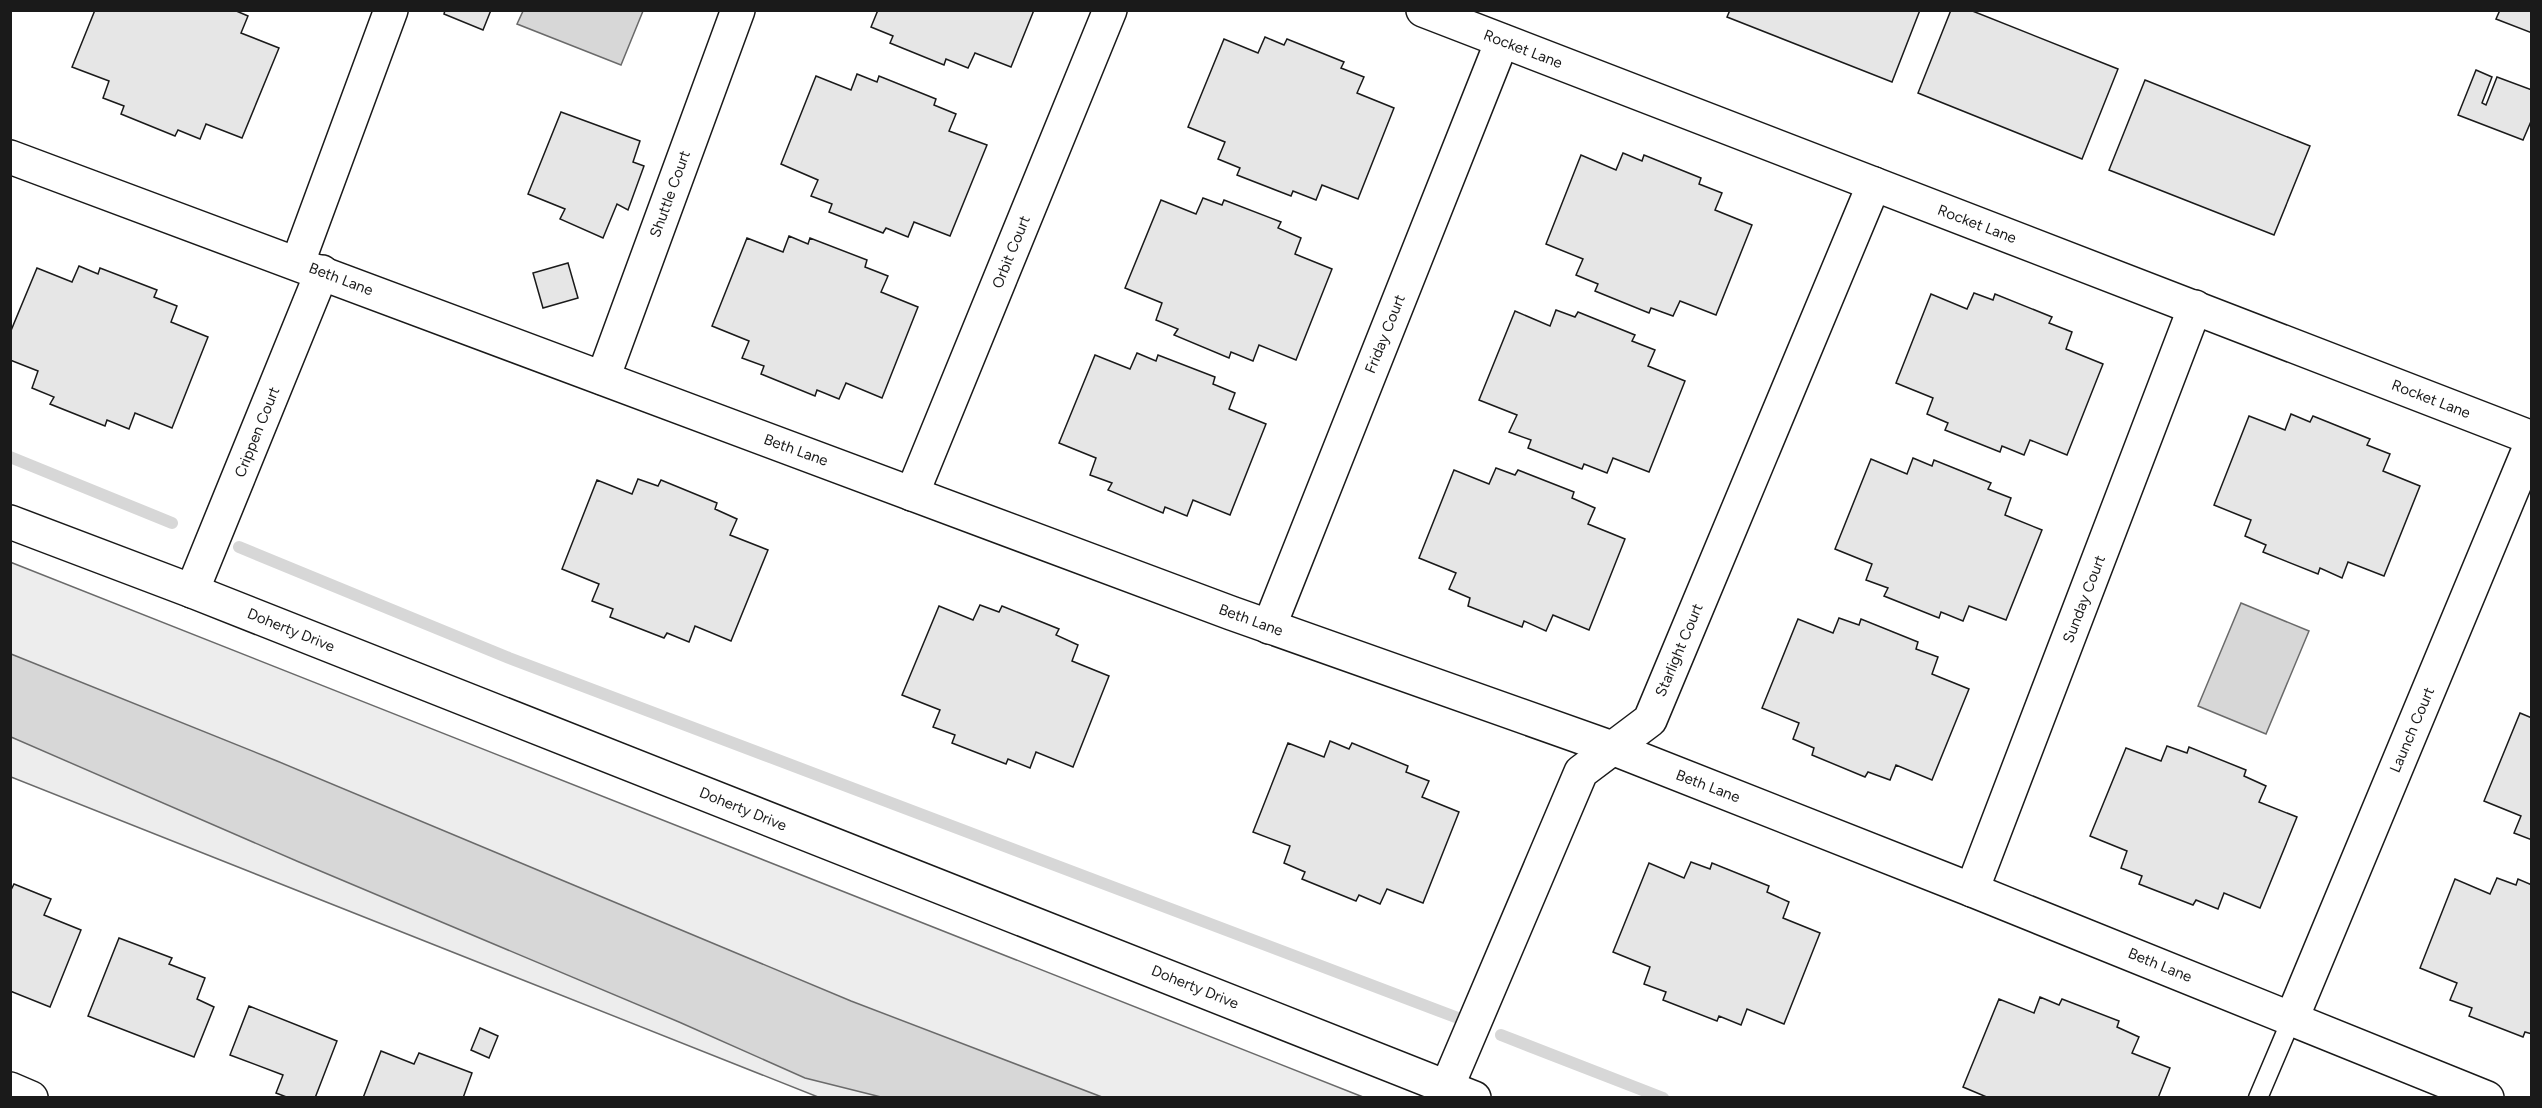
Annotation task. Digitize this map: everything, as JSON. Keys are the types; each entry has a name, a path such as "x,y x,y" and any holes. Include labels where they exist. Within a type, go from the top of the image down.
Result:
{"street":[{"name":"Crippen Court","path":"192,591 310,267 391,10"},
{"name":"Shuttle Court","path":"603,378 738,10"},
{"name":"Orbit Court","path":"912,494 1110,10"},
{"name":"Rocket Lane","path":"1422,10 2195,307 2532,440"},
{"name":"Friday Court","path":"1269,627 1502,41"},
{"name":"Beth Lane","path":"10,157 310,267 1269,627 1612,748 1972,890 2487,1098"},
{"name":"Starlight Court","path":"1460,1092 1581,772 1650,720 1874,184"},
{"name":"Sunday Court","path":"1972,890 2195,307"},
{"name":"Launch Court","path":"2292,1018 2532,440"},
{"name":"Doherty Drive","path":"10,522 192,591 1460,1092"},
{"path":"10,1089 31,1098"}],"lane":[{"path":"2258,1098 2292,1018"}],"shaded area":[{"path":"523,10 643,11 621,65 517,24"},
{"path":"10,562 1363,1097 818,1097 11,777"},
{"path":"2241,603 2309,631 2266,734 2198,706"},
{"path":"11,654 277,761 851,1001 1102,1097 881,1097 805,1078 11,737"}],"building":[{"path":"95,10 234,10 248,16 241,33 279,48 242,138 206,124 200,139 178,130 175,136 121,114 124,106 103,98 109,81 72,67"},
{"path":"445,10 491,10 483,30 444,14"},
{"path":"878,10 1034,10 1011,67 975,53 968,68 946,59 944,65 890,43 893,36 871,27"},
{"path":"1730,10 1920,10 1892,82 1727,17"},
{"path":"1951,10 1970,10 2118,69 2082,159 1918,93"},
{"path":"2500,10 2532,10 2532,33 2496,19"},
{"path":"1265,37 1284,45 1287,39 1344,62 1341,68 1364,77 1357,93 1394,108 1358,199 1322,185 1316,200 1293,191 1291,196 1237,175 1240,168 1218,159 1225,142 1188,127 1224,39 1258,53"},
{"path":"2476,70 2492,77 2482,103 2486,105 2497,77 2532,90 2532,119 2523,140 2458,115"},
{"path":"857,74 877,82 879,76 936,99 934,105 956,114 949,131 987,145 950,236 914,222 908,237 886,228 883,233 829,212 832,204 811,196 818,180 781,164 816,76 851,90"},
{"path":"2145,80 2310,146 2274,235 2109,170"},
{"path":"561,112 640,141 633,162 644,166 628,210 617,204 603,238 560,219 565,209 528,194"},
{"path":"1623,153 1642,161 1644,155 1701,178 1699,184 1722,193 1715,210 1752,225 1716,315 1680,301 1673,316 1651,308 1649,313 1595,291 1598,284 1576,275 1583,259 1546,244 1581,155 1616,170"},
{"path":"1203,198 1222,205 1224,200 1281,222 1278,228 1301,238 1295,254 1332,269 1296,360 1259,345 1253,361 1231,352 1229,358 1174,335 1178,329 1156,320 1162,303 1125,288 1161,200 1196,214"},
{"path":"789,236 808,244 810,238 867,260 865,267 888,276 881,292 918,307 882,398 846,383 839,399 817,390 815,396 761,374 764,366 742,358 749,341 712,326 747,238 783,252"},
{"path":"568,263 578,298 543,308 533,273"},
{"path":"79,266 98,274 100,268 157,290 154,297 177,306 171,322 208,337 172,428 135,413 129,429 107,420 105,426 50,404 54,397 32,388 38,371 10,360 10,333 37,268 72,282"},
{"path":"1974,293 1993,300 1995,294 2052,317 2049,323 2072,332 2066,349 2103,364 2067,455 2030,440 2024,455 2002,446 2000,452 1945,430 1948,423 1927,414 1933,398 1896,383 1931,294 1967,309"},
{"path":"1556,310 1575,317 1578,312 1635,335 1632,341 1655,350 1648,366 1685,381 1649,472 1613,458 1607,473 1584,464 1582,469 1528,448 1531,440 1509,432 1517,415 1479,400 1515,311 1550,326"},
{"path":"1137,353 1156,361 1158,355 1215,377 1213,384 1235,393 1229,409 1266,424 1230,515 1193,500 1187,516 1165,507 1163,513 1108,490 1112,483 1090,475 1096,458 1059,443 1095,355 1130,369"},
{"path":"2291,414 2310,422 2313,416 2370,439 2367,445 2390,454 2383,471 2420,486 2384,576 2348,562 2342,578 2320,568 2318,574 2263,552 2266,545 2245,536 2251,520 2214,505 2249,416 2285,430"},
{"path":"1913,458 1932,466 1934,460 1991,483 1988,489 2011,498 2005,515 2042,530 2006,620 1969,606 1963,621 1941,612 1939,618 1884,596 1888,588 1866,580 1872,564 1835,549 1871,459 1907,474"},
{"path":"1496,468 1515,475 1518,470 1574,492 1572,498 1595,508 1588,524 1625,539 1589,630 1553,615 1546,631 1524,621 1522,627 1468,606 1470,598 1449,589 1456,573 1419,558 1454,470 1489,484"},
{"path":"638,479 658,486 661,480 717,503 715,509 737,519 730,535 768,550 731,641 695,626 689,642 667,633 664,638 610,617 613,609 592,601 599,584 562,569 597,480 632,494"},
{"path":"980,605 999,612 1002,606 1059,629 1056,635 1078,645 1072,661 1109,676 1073,767 1036,752 1030,768 1008,759 1006,764 952,743 955,735 933,727 940,710 902,695 939,606 973,620"},
{"path":"1839,618 1859,625 1861,619 1918,642 1916,649 1938,657 1932,674 1969,689 1932,780 1896,765 1890,780 1868,772 1865,777 1812,755 1814,748 1793,739 1799,723 1762,708 1798,619 1833,633"},
{"path":"2520,713 2532,718 2532,840 2514,833 2521,816 2484,801"},
{"path":"1330,741 1349,749 1352,743 1408,766 1406,772 1429,781 1422,797 1459,812 1423,903 1387,889 1380,904 1359,895 1356,901 1302,879 1305,872 1284,863 1290,846 1253,832 1288,743 1324,757"},
{"path":"2167,746 2187,753 2189,747 2246,770 2244,776 2266,786 2259,802 2297,817 2260,908 2224,893 2218,909 2196,900 2193,905 2139,884 2142,876 2121,868 2127,851 2090,836 2126,748 2161,761"},
{"path":"1691,862 1710,869 1712,863 1769,886 1767,892 1789,902 1783,918 1820,933 1784,1024 1747,1009 1741,1025 1719,1016 1717,1021 1663,1000 1666,992 1644,984 1650,967 1613,952 1649,863 1684,878"},
{"path":"2497,878 2516,885 2518,879 2532,885 2532,1034 2525,1032 2523,1037 2469,1016 2472,1008 2450,1000 2457,983 2420,968 2455,879 2490,894"},
{"path":"14,884 51,899 44,915 81,930 50,1007 10,991 10,892"},
{"path":"119,938 172,958 169,964 205,978 197,999 214,1007 194,1057 88,1016"},
{"path":"2040,997 2059,1005 2062,999 2119,1021 2117,1027 2139,1037 2132,1053 2170,1068 2158,1098 1989,1098 1963,1087 1999,999 2034,1013"},
{"path":"249,1006 337,1041 315,1098 289,1098 276,1093 283,1075 230,1055"},
{"path":"480,1028 498,1036 489,1058 471,1050"},
{"path":"381,1051 414,1064 419,1053 472,1073 463,1098 363,1098"}],"waterway":[{"path":"10,457 172,523"},
{"path":"239,547 509,658 1458,1018"},
{"path":"1501,1035 1663,1098"}]}
